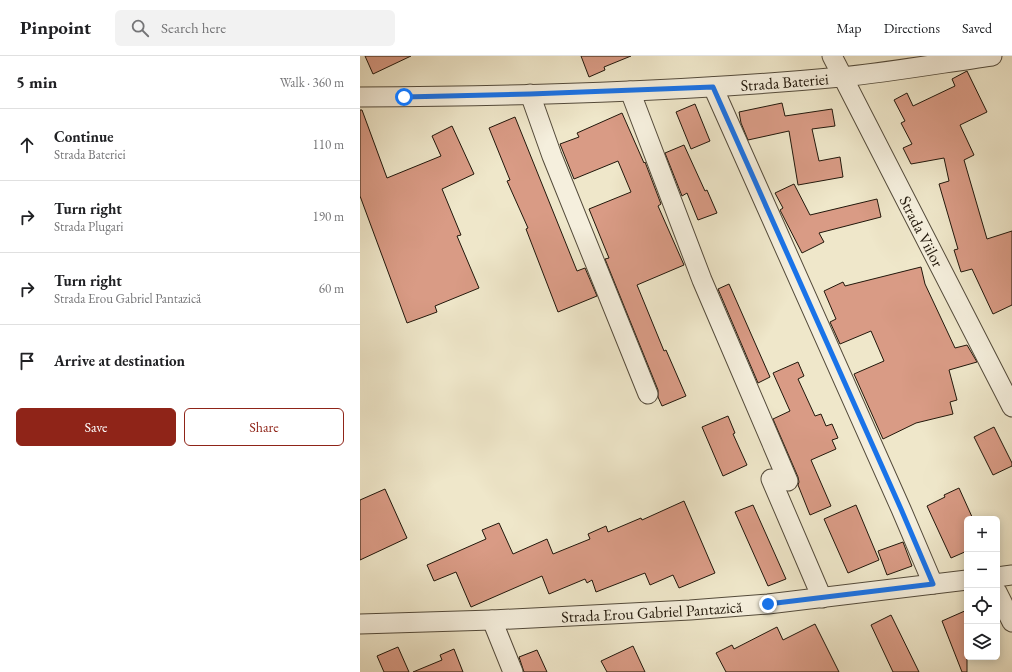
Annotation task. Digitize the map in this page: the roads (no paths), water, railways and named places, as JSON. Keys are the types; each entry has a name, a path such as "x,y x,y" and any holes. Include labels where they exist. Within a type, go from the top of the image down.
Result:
{"street":[{"name":"Strada Viilor","path":"832,56 1012,406"},
{"name":"Strada Bateriei","path":"360,97 530,94 713,87 842,77 992,56"},
{"path":"713,87 933,584"},
{"path":"630,91 780,480 822,598"},
{"path":"530,94 573,208 648,394"},
{"path":"1000,577 1012,575"},
{"name":"Strada Erou Gabriel Pantazică","path":"360,624 492,620 768,604 964,580"},
{"path":"1000,598 1012,622"},
{"path":"492,620 513,672"}]}
